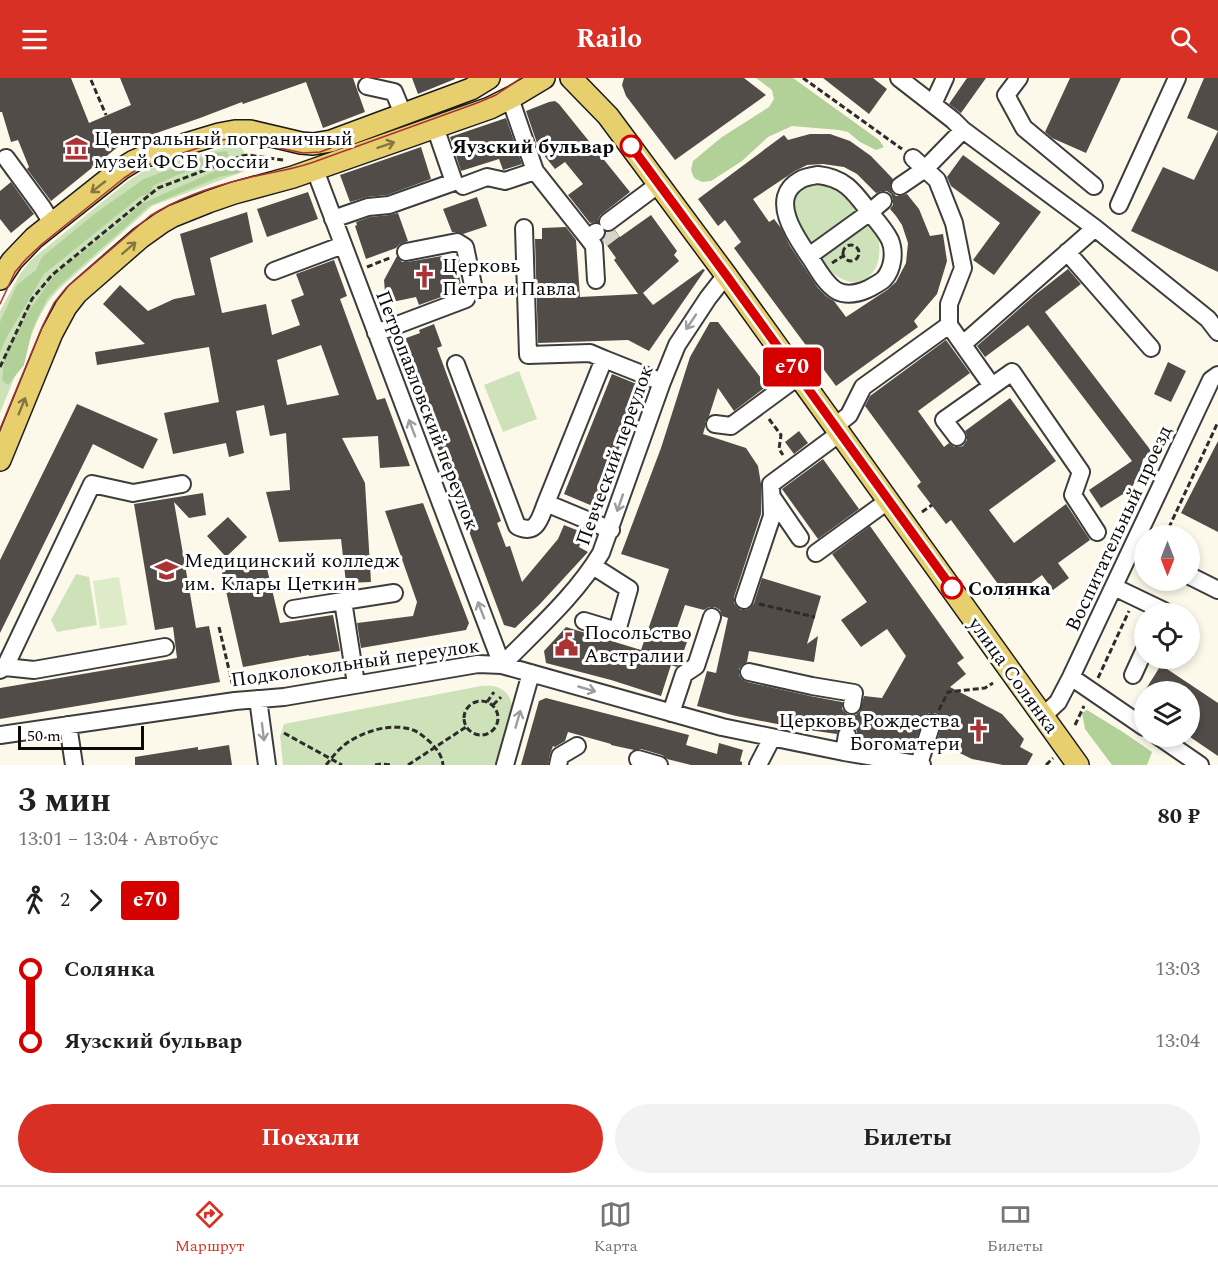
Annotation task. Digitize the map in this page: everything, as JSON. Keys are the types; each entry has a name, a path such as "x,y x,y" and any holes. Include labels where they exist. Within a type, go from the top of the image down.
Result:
{"main road":[{"path":"0,279 18,254 52,223 121,169 146,156 236,131 301,143 313,144 330,141 471,89 489,78"},
{"path":"0,460 52,333 66,307 77,293 140,238 172,216 234,193 315,170 490,108 544,78"},
{"name":"улица Солянка","path":"571,78 608,116 889,500 1051,709 1078,764"}],"street":[{"path":"899,78 1095,228 1208,319 1218,332"},
{"path":"933,104 945,78"},
{"path":"1019,78 1006,95 1024,128 1094,186"},
{"path":"1119,205 1177,78"},
{"path":"367,86 394,92 403,114"},
{"path":"510,98 535,171 601,235"},
{"path":"333,219 368,207 389,205 454,183 435,127"},
{"path":"900,186 919,163 963,129"},
{"path":"6,158 52,223"},
{"path":"919,163 937,180 954,223 963,268 949,304 949,325 992,386"},
{"name":"Петропавловский переулок","path":"315,170 502,665"},
{"path":"463,186 488,177 505,181 535,171"},
{"path":"818,175 831,176 845,183 856,195 877,207 891,243 893,255 890,268 884,279 862,292 849,294 838,291 828,284 790,227 786,211 786,197 791,186 802,178 818,175"},
{"path":"596,280 601,235 662,188"},
{"path":"808,256 877,207"},
{"path":"524,228 528,355 590,353 662,382"},
{"path":"963,344 1095,228"},
{"path":"376,333 466,299 473,285 465,247 457,242 406,252"},
{"path":"274,270 343,245"},
{"path":"1067,252 1151,348"},
{"name":"Певческий переулок","path":"502,665 561,604 602,553 677,345 726,275"},
{"path":"744,600 772,516 771,484 838,429 849,415 863,387 949,325"},
{"path":"456,364 517,526 524,530 538,523 604,359"},
{"path":"957,437 944,420 1012,372 1082,472 1073,495 1097,532"},
{"name":"Воспитательный проезд","path":"1149,525 1211,380 1218,375"},
{"path":"716,424 731,426 799,376"},
{"path":"165,647 34,670 2,668 92,484 133,492 182,484"},
{"path":"771,496 800,538"},
{"path":"816,553 889,500"},
{"path":"546,503 611,530"},
{"name":"Воспитательный проезд","path":"1051,709 1071,677 1114,587 1134,558"},
{"path":"584,621 617,631 629,589 593,566"},
{"path":"1200,581 1218,590"},
{"path":"1114,587 1149,603"},
{"path":"293,609 394,593"},
{"path":"343,601 356,684"},
{"path":"671,713 684,674 696,666 712,617"},
{"name":"Подколокольный переулок","path":"0,735 235,700 284,697 478,663 502,665 722,727 921,765"},
{"path":"1133,675 1136,669"},
{"path":"749,672 854,693 852,705"},
{"path":"505,765 531,673"},
{"path":"1071,677 1134,720"},
{"path":"258,699 267,765"},
{"path":"921,765 932,723"},
{"path":"68,725 74,765"},
{"path":"758,765 772,738"},
{"path":"558,765 560,756 578,747"},
{"path":"1174,747 1200,765"},
{"path":"638,759 659,765"}],"path":[{"path":"803,78 919,163"},
{"path":"91,80 106,115"},
{"path":"242,156 287,161"},
{"path":"852,245 857,247 860,255 857,260 852,262 846,260 843,256 844,248 852,245"},
{"path":"371,265 380,262"},
{"path":"759,406 781,435 779,449 793,468"},
{"path":"1170,525 1218,422"},
{"path":"922,512 932,505"},
{"path":"1075,725 1136,597"},
{"path":"744,600 815,617"},
{"path":"219,627 235,700"},
{"path":"932,723 948,692 986,688 993,683"},
{"path":"487,702 494,692"},
{"path":"493,705 501,697"},
{"path":"474,701 487,702 499,709 497,723 489,733 477,735 466,727 463,720 464,712 474,701"},
{"path":"326,765 342,747 356,738 374,730 393,727 413,730 423,736 436,748 443,760 443,765"},
{"path":"408,765 466,727"},
{"path":"284,733 342,765"},
{"path":"1046,765 1048,760 1052,765"},
{"path":"375,765 392,765"}],"green space":[{"path":"756,78 793,78 879,140 884,147 876,150 860,142 848,132 792,126 768,137 742,161 711,181 702,182 694,178 691,170 693,161 722,137 769,107 774,99 772,90"},
{"path":"238,144 246,157 245,171 152,206 58,290 38,319 0,413 0,311 20,274 31,260 142,172"},
{"path":"227,151 229,158 177,175 153,186 150,194 141,196 44,274 5,340 0,353 0,322 17,285 36,270 42,257 97,212 144,179 213,153"},
{"path":"240,160 246,167 239,173 219,177 149,206 58,287 47,299 32,331 24,365 8,385 2,380 5,354 30,309 55,274 141,204"},
{"path":"816,183 837,189 861,212 812,247 799,228 794,204 795,197 801,189"},
{"path":"869,220 879,240 877,265 865,279 856,282 847,281 831,271 819,257"},
{"path":"519,371 537,419 503,432 484,385"},
{"path":"76,574 89,577 97,625 57,632 51,620"},
{"path":"119,577 127,625 100,629 93,581"},
{"path":"481,686 499,688 507,694 511,702 509,735 499,765 283,765 280,736 284,724"},
{"path":"1087,710 1134,740 1134,747 1145,747 1152,752 1147,765 1112,765 1085,729 1082,713"}],"building":[{"path":"0,78 71,78 89,123 131,105 120,78 353,78 365,112 323,128 306,82 243,104 242,102 119,146 51,201 27,169 29,167 18,140 11,142 2,112 0,112"},
{"path":"412,78 455,78 455,79 418,94"},
{"path":"624,78 744,78 766,95 675,160 626,96 622,85"},
{"path":"823,78 873,78 887,89 869,114"},
{"path":"967,78 986,78 961,113 949,104"},
{"path":"1070,78 1121,78 1086,153 1052,138 1045,132"},
{"path":"1204,78 1218,78 1218,131 1187,118"},
{"path":"555,101 630,192 602,214 598,222 590,223 568,195 583,184 565,162 555,169 539,149 526,111"},
{"path":"506,118 522,164 503,170 499,159 461,171 450,137"},
{"path":"1218,131 1218,272 1131,231 1163,167 1194,180"},
{"path":"810,134 830,134 850,141 871,156 893,179 890,186 896,196 907,194 919,209 930,236 943,234 947,261 937,294 914,321 918,327 836,386 734,248 741,242 725,220 718,226 698,199 784,135 788,140","holes":["823,164 844,167 857,174 876,193 887,191 891,194 893,205 890,209 902,225 908,243 906,263 896,282 846,317 834,301 818,288 774,219 769,222 753,199 807,165"]},
{"path":"421,147 431,179 387,195 350,202 340,175"},
{"path":"963,155 1041,212 994,275 973,260 1000,223 951,186 947,177"},
{"path":"11,182 34,214 11,233 0,219 0,191"},
{"path":"308,192 318,219 267,237 257,209"},
{"path":"477,197 487,226 463,234 452,232 443,209"},
{"path":"247,212 253,242 210,258 222,313 266,304 272,335 300,325 291,300 304,295 296,274 334,260 347,296 340,299 377,400 385,398 410,466 380,468 378,436 342,438 365,483 371,582 346,583 341,539 279,542 266,492 290,490 286,433 270,436 264,405 236,411 244,453 229,457 226,443 173,454 164,413 219,402 209,347 97,365 95,352 145,344 103,304 120,285 148,311 174,299 195,295 180,234","holes":["321,345 339,395 287,405 277,360"]},
{"path":"398,213 408,241 366,259 355,226 356,222 370,217"},
{"path":"651,215 677,251 674,255 679,261 643,293 653,305 703,269 705,270 649,351 628,340 538,343 535,239 542,239 542,228 566,227 576,240 580,297 638,294 603,240 606,232 615,230 620,237"},
{"name":"Церковь Петра и Павла","path":"397,256 402,262 442,256 455,257 461,285 458,291 419,305 416,297 392,302 385,292 384,280"},
{"path":"1068,269 1081,284 1045,312 1152,452 1143,459 1140,472 1131,489 1101,508 1089,490 1132,461 1028,325 985,357 977,346"},
{"path":"710,322 718,322 767,386 734,411 718,388 705,422 703,434 746,448 758,466 761,484 761,514 734,603 741,610 750,608 754,603 762,578 821,596 807,644 818,636 814,662 749,651 747,662 739,669 739,675 747,682 842,702 842,709 851,715 856,715 860,711 864,696 882,698 906,656 887,629 861,647 841,620 867,602 832,554 870,526 964,658 957,663 966,674 950,687 1002,714 1024,739 1020,747 1033,754 1027,765 1003,765 972,759 937,742 942,721 935,713 925,716 914,745 857,737 857,731 849,725 839,728 837,734 736,716 697,706 707,671 716,673 728,618 722,616 720,610 715,607 704,610 685,605 675,634 688,639 679,665 677,667 671,665 661,696 546,663 544,651 566,627 641,650 669,569 621,554 661,448 690,357"},
{"path":"434,324 442,346 437,348 501,521 497,523 506,547 510,546 522,582 558,539 564,525 584,533 579,547 588,552 515,628 504,625 398,341 420,333 419,330"},
{"path":"946,340 970,373 918,411 944,447 949,443 954,447 963,446 967,440 965,431 1010,398 1056,461 989,510 1014,543 1066,504 1090,540 1058,563 1069,578 1053,590 1042,575 1009,599 951,520 946,524 917,486 921,482 865,406 870,396"},
{"path":"1168,362 1186,371 1171,402 1154,394"},
{"path":"612,374 644,387 595,507 564,494"},
{"path":"77,404 158,439 143,469 93,444 0,633 0,560"},
{"path":"799,431 808,443 794,454 785,442"},
{"path":"1218,441 1218,532 1181,513"},
{"path":"823,459 859,509 818,539 782,489"},
{"path":"203,493 206,515 189,518 174,502 196,628 209,626 220,682 0,719 0,688 177,658 173,627 155,630 134,504"},
{"path":"423,503 469,623 466,630 361,648 357,623 413,616 417,602 385,511"},
{"path":"228,517 247,537 226,557 207,536"},
{"path":"264,556 280,623 333,615 340,651 243,667 220,564"},
{"path":"1158,669 1167,669 1185,681 1151,681"},
{"path":"1200,691 1218,703 1218,756 1200,744"},
{"path":"546,698 689,735 686,745 717,754 719,743 743,750 740,761 742,765 691,765 641,749 634,750 611,745 568,732 565,741 553,746 548,765 521,765 539,701"},
{"path":"229,745 232,765 135,765 135,757 198,747 198,750"}],"tunnel":[{"path":"602,240 615,230"},
{"path":"847,735 852,705"}],"tram line":[{"path":"0,429 54,303 66,288 150,216 184,198 209,189 311,163 477,103 496,95 521,78"},
{"path":"0,304 15,272 26,259 124,178 141,167 222,140 238,138 252,139 303,153 320,152 331,148"}],"bus line":[{"name":"е70","path":"631,146 952,588"}],"place":[{"name":"Яузский бульвар","path":"631,146"},
{"name":"Центральный пограничный музей ФСБ России","path":"76,149"},
{"name":"Церковь Петра и Павла","path":"424,277"},
{"name":"Медицинский колледж им. Клары Цеткин","path":"166,571"},
{"name":"Солянка","path":"952,588"},
{"name":"Посольство Австралии","path":"566,644"},
{"name":"Церковь Рождества Богоматери","path":"978,731"}]}
